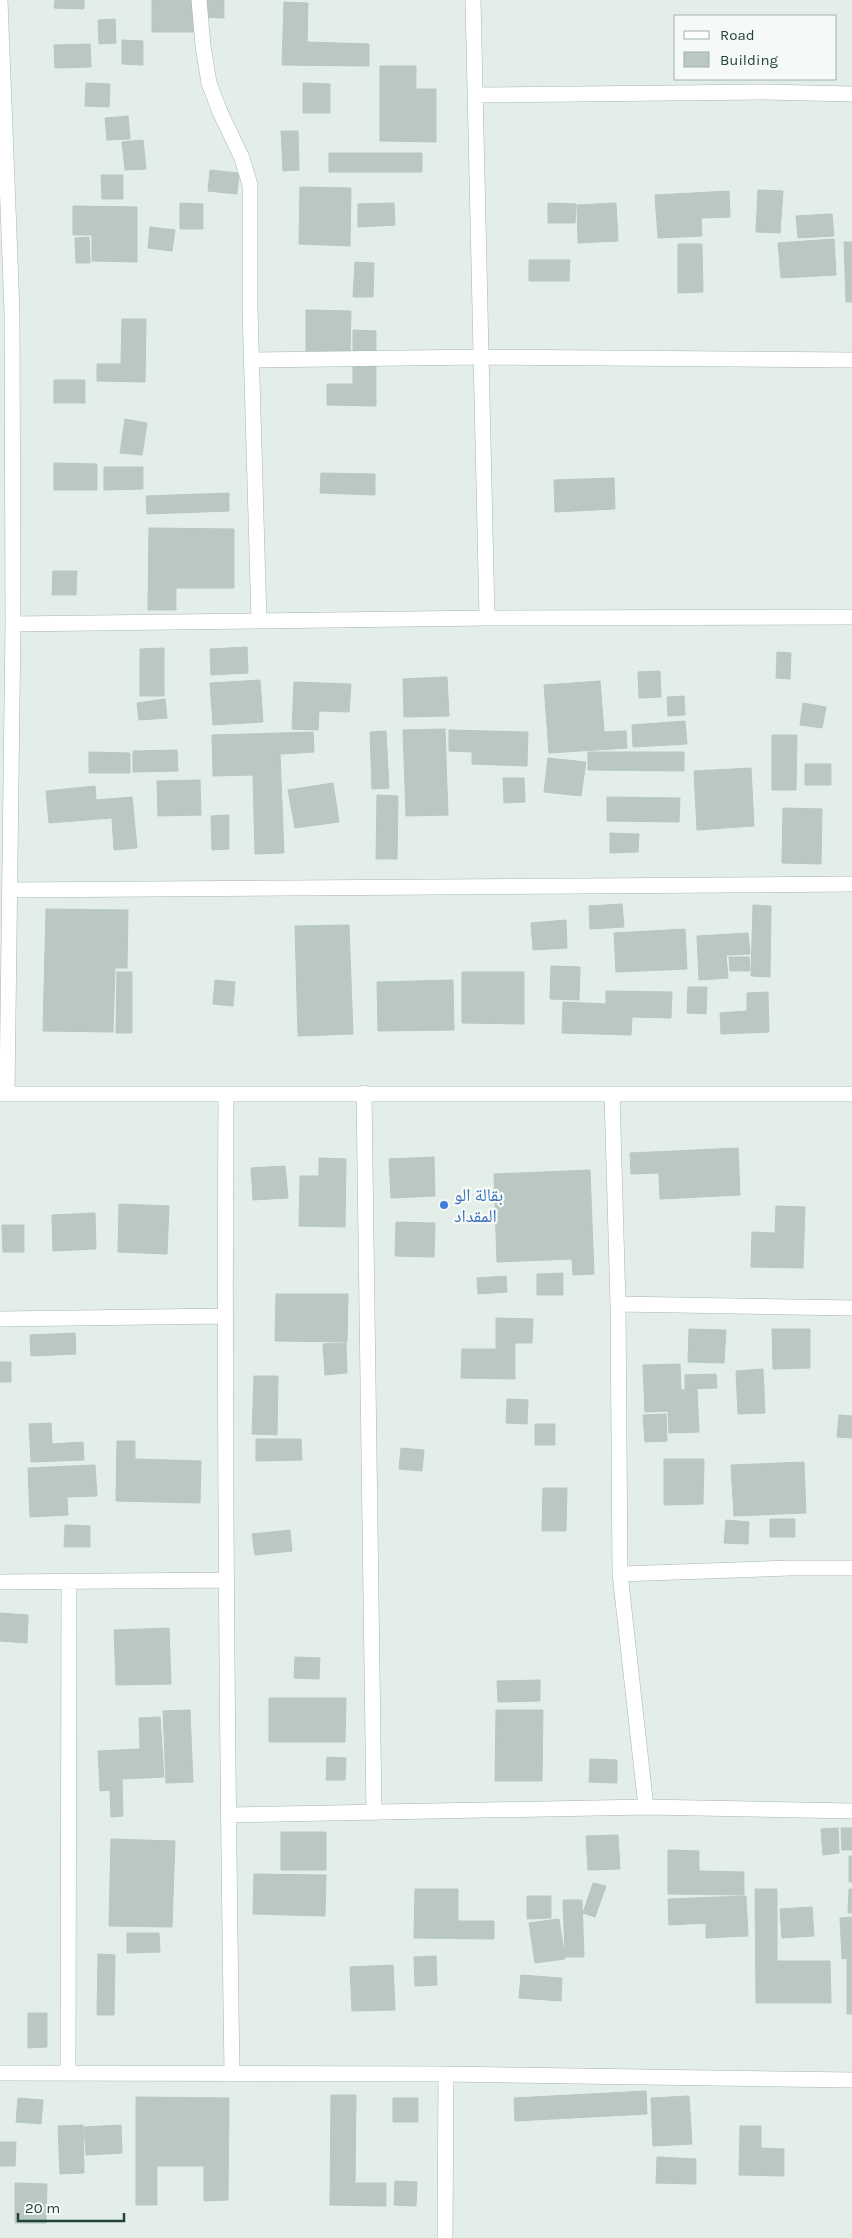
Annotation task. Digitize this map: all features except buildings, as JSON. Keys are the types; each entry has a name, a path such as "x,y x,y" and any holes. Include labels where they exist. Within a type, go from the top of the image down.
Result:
{"street":[{"path":"0,0 6,311 6,591 13,624 10,890 4,1094 852,1094"},
{"path":"199,0 203,46 210,83 220,112 242,158 250,185 251,360 259,621"},
{"path":"472,0 487,618"},
{"path":"475,95 852,94"},
{"path":"251,360 480,357 852,360"},
{"path":"13,624 487,618 852,617"},
{"path":"10,890 852,884"},
{"path":"364,1093 374,1812"},
{"path":"226,1094 226,1580 232,2074"},
{"path":"612,1095 618,1304 620,1574 646,1807"},
{"path":"618,1304 852,1308"},
{"path":"0,1318 225,1316"},
{"path":"620,1574 790,1568 852,1568"},
{"path":"0,1582 226,1580"},
{"path":"68,2073 69,1581"},
{"path":"228,1814 646,1807 852,1811"},
{"path":"0,2073 446,2074 852,2080"},
{"path":"445,2238 446,2074"}],"place":[{"name":"بقالة الو المقداد","path":"444,1205"}]}
